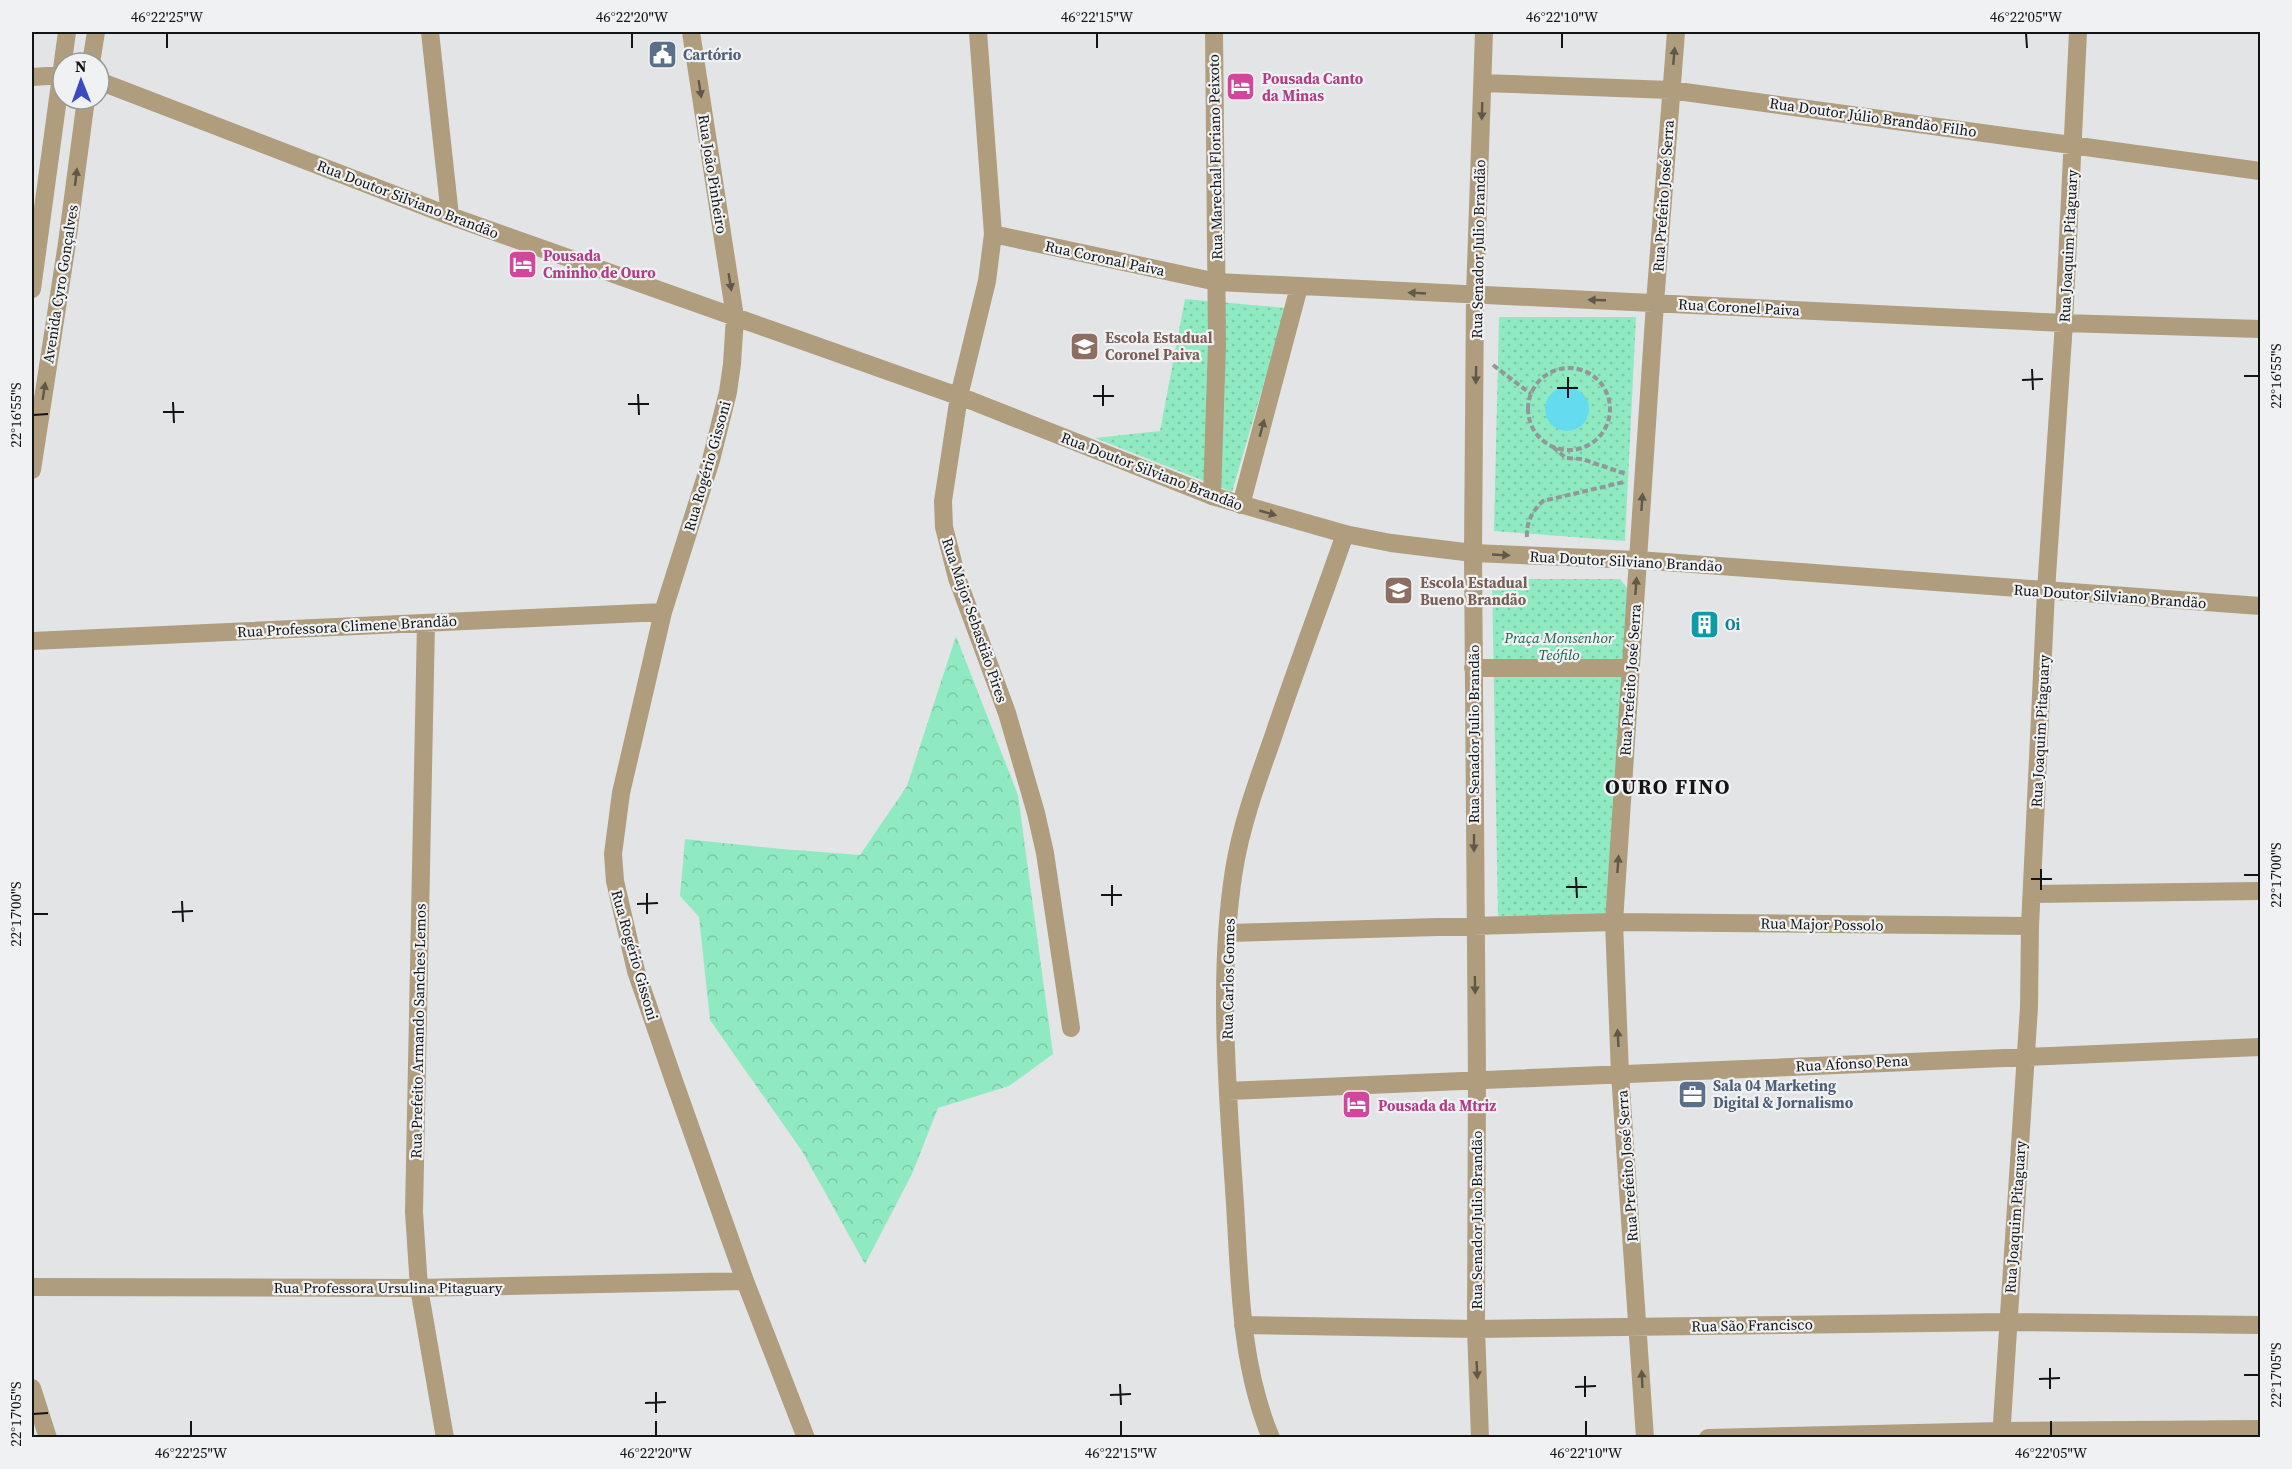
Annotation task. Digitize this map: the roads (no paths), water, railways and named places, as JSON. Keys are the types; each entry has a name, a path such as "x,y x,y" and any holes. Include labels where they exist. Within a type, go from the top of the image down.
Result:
{"street":[{"name":"Avenida Cyro Gonçalves","path":"64,51 67,32"},
{"path":"93,51 96,32"},
{"path":"430,32 450,216"},
{"name":"Rua João Pinheiro","path":"691,32 735,317"},
{"name":"Rua Major Sebastião Pires","path":"978,32 993,234 987,281 959,396 943,501 944,526 957,578 1007,713 1036,813 1045,854 1071,1028"},
{"name":"Rua Marechal Floriano Peixoto","path":"1212,496 1217,344 1214,32"},
{"name":"Rua Senador Julio Brandão","path":"1480,1437 1476,1329 1477,1080 1474,926 1473,553 1475,295 1484,32"},
{"name":"Rua Prefeito José Serra","path":"1645,1437 1620,1074 1614,922 1655,303 1676,32"},
{"name":"Rua Joaquim Pitaguary","path":"2001,1434 2025,1056 2046,591 2064,322 2078,32"},
{"path":"32,77 51,76"},
{"name":"Rua Doutor Júlio Brandão Filho","path":"1483,83 1670,90 2260,171"},
{"name":"Rua Doutor Silviano Brandão","path":"111,86 450,216 959,396 1212,496 1345,534 1412,546 1473,553 1638,560 2260,606"},
{"name":"Avenida Cyro Gonçalves","path":"32,289 34,250 55,111"},
{"name":"Avenida Cyro Gonçalves","path":"32,470 67,243 84,111"},
{"name":"Rua Coronal Paiva","path":"993,234 1217,282"},
{"path":"34,250 67,243"},
{"name":"Rua Coronel Paiva","path":"1217,282 2064,322 2260,329"},
{"path":"1241,505 1299,287"},
{"name":"Rua Rogério Gissoni","path":"735,317 732,364 725,404 711,460 663,612 621,793 613,854 615,882 636,971 802,1436"},
{"name":"Rua Carlos Gomes","path":"1271,1437 1255,1394 1243,1325 1228,1090 1228,933 1235,867 1258,780 1345,534"},
{"name":"Rua Professora Climene Brandão","path":"32,641 663,612"},
{"name":"Rua Prefeito Armando Sanches Lemos","path":"426,623 414,1212 419,1288 445,1437"},
{"path":"1473,668 1631,669"},
{"path":"2032,894 2260,891"},
{"path":"1228,933 1614,922"},
{"name":"Rua Major Possolo","path":"1614,922 2030,926"},
{"name":"Rua Afonso Pena","path":"1228,1090 2260,1047"},
{"name":"Rua Professora Ursulina Pitaguary","path":"32,1287 419,1288 745,1281"},
{"name":"Rua São Francisco","path":"1243,1325 1476,1329 2008,1322 2260,1325"},
{"path":"32,1388 48,1437"},
{"path":"1708,1437 2260,1429"}],"water":[{"path":"1567,387 1582,394 1589,409 1582,424 1567,431 1552,424 1545,409 1552,394"}],"place":[{"name":"Cartório","path":"662,54"},
{"name":"Pousada Canto da Minas","path":"1241,87"},
{"name":"Pousada Cminho de Ouro","path":"522,264"},
{"name":"Escola Estadual Coronel Paiva","path":"1084,346"},
{"name":"Escola Estadual Bueno Brandão","path":"1399,591"},
{"name":"Oi","path":"1704,624"},
{"name":"Sala 04 Marketing Digital & Jornalismo","path":"1692,1094"},
{"name":"Pousada da Mtriz","path":"1357,1105"}],"district":[{"name":"OURO FINO","path":"1668,786"}],"park label":[{"name":"Praça Monsenhor Teófilo","path":"1559,646"}]}
